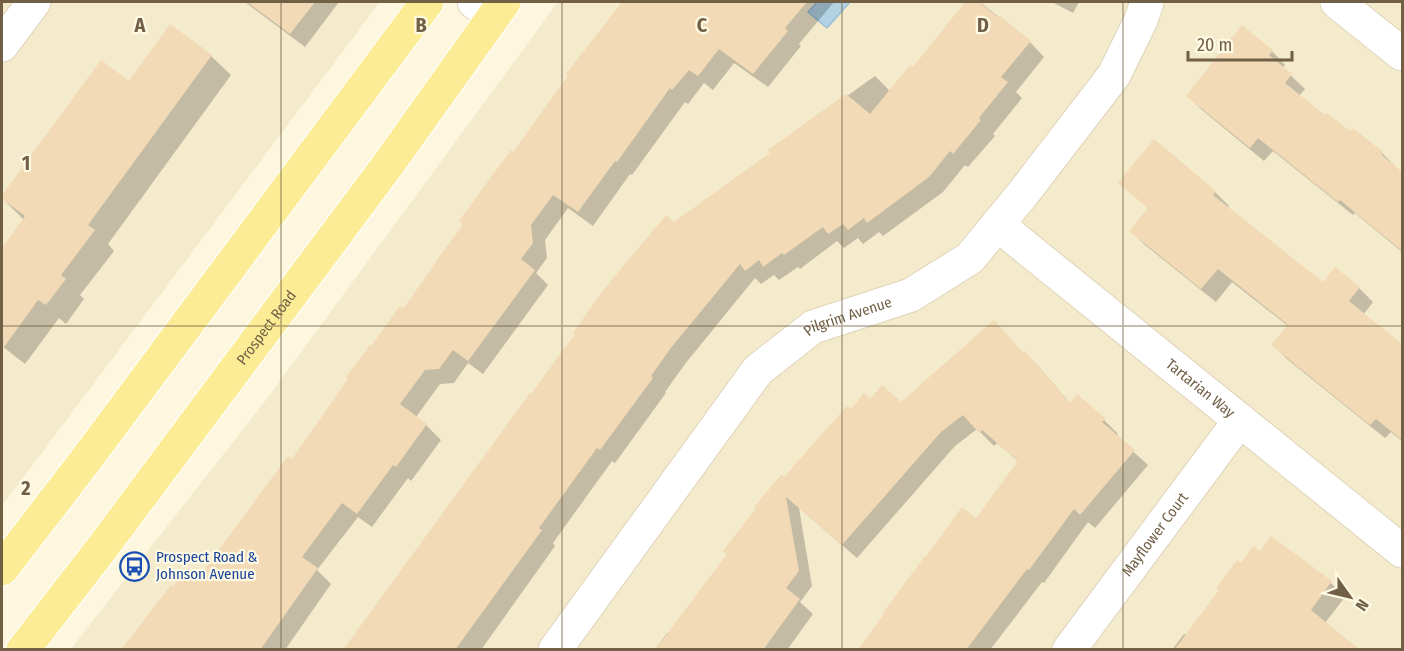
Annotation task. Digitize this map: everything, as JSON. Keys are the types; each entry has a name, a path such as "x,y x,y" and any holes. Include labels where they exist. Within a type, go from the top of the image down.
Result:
{"main road":[{"path":"2,569 427,2"},
{"name":"Prospect Road","path":"23,650 105,544 387,166 490,6"}],"street":[{"path":"2,45 34,2"},
{"name":"Pilgrim Avenue","path":"555,650 758,370 813,327 911,295 970,258 1114,75 1141,20 1147,2"},
{"path":"1337,2 1402,54"},
{"name":"Tartarian Way","path":"998,225 1402,551"},
{"name":"Mayflower Court","path":"1069,650 1240,420"}],"shaded area":[{"path":"2,2 380,2 2,506"},
{"path":"558,2 1402,2 1402,649 70,650 266,400"}],"water":[{"path":"817,2 850,2 827,28 808,12"}],"building":[{"path":"247,2 315,2 290,34"},
{"path":"622,2 807,2 785,28 788,31 753,74 719,49 698,76 689,70 672,90 670,88 578,212 553,195 531,225 533,243 521,259 535,270 468,361 453,350 439,369 425,370 400,404 427,424 396,467 393,465 357,514 342,503 302,557 318,568 260,650 121,650 171,585 173,586 184,572 196,581 288,456 292,459 348,379 346,377 400,306 403,309 463,225 459,221 511,150 513,152 568,76 566,74"},
{"path":"965,2 979,2 1031,41 1001,77 1008,82 953,154 950,151 929,177 867,223 864,218 848,230 843,224 828,234 823,227 763,267 759,260 745,271 740,264 670,349 651,376 653,378 600,450 597,448 539,528 542,530 455,650 343,650 575,334 573,333 605,288 666,215 674,222 770,153 768,150 846,94 870,114 910,65 913,67"},
{"path":"170,24 212,55 88,225 95,230 61,275 66,279 46,305 38,300 2,350 2,248 25,216 2,199 2,195 101,60 129,81"},
{"path":"1242,25 1273,50 1269,55 1292,74 1285,83 1325,115 1327,113 1350,131 1353,128 1383,152 1381,154 1402,172 1402,251 1340,200 1338,202 1258,138 1250,148 1186,96"},
{"path":"1154,139 1216,191 1213,195 1323,282 1335,267 1360,287 1349,301 1402,344 1402,440 1376,419 1370,425 1271,345 1288,325 1218,269 1201,289 1129,231 1148,208 1118,183"},
{"path":"994,320 1022,352 1024,350 1070,403 1077,394 1106,419 1102,422 1135,450 1080,515 1074,509 966,650 858,650 962,507 976,518 1018,461 982,430 979,433 963,415 941,432 842,545 786,497 799,571 786,588 800,599 763,650 655,650 727,554 723,551 756,508 754,507 847,406 851,409 864,393 870,399 882,385 901,402"},
{"path":"1271,536 1332,581 1311,610 1360,650 1174,650 1219,590 1216,588 1237,560 1241,563 1253,546 1260,551"}],"place":[{"name":"Prospect Road & Johnson Avenue","path":"135,566"}]}
